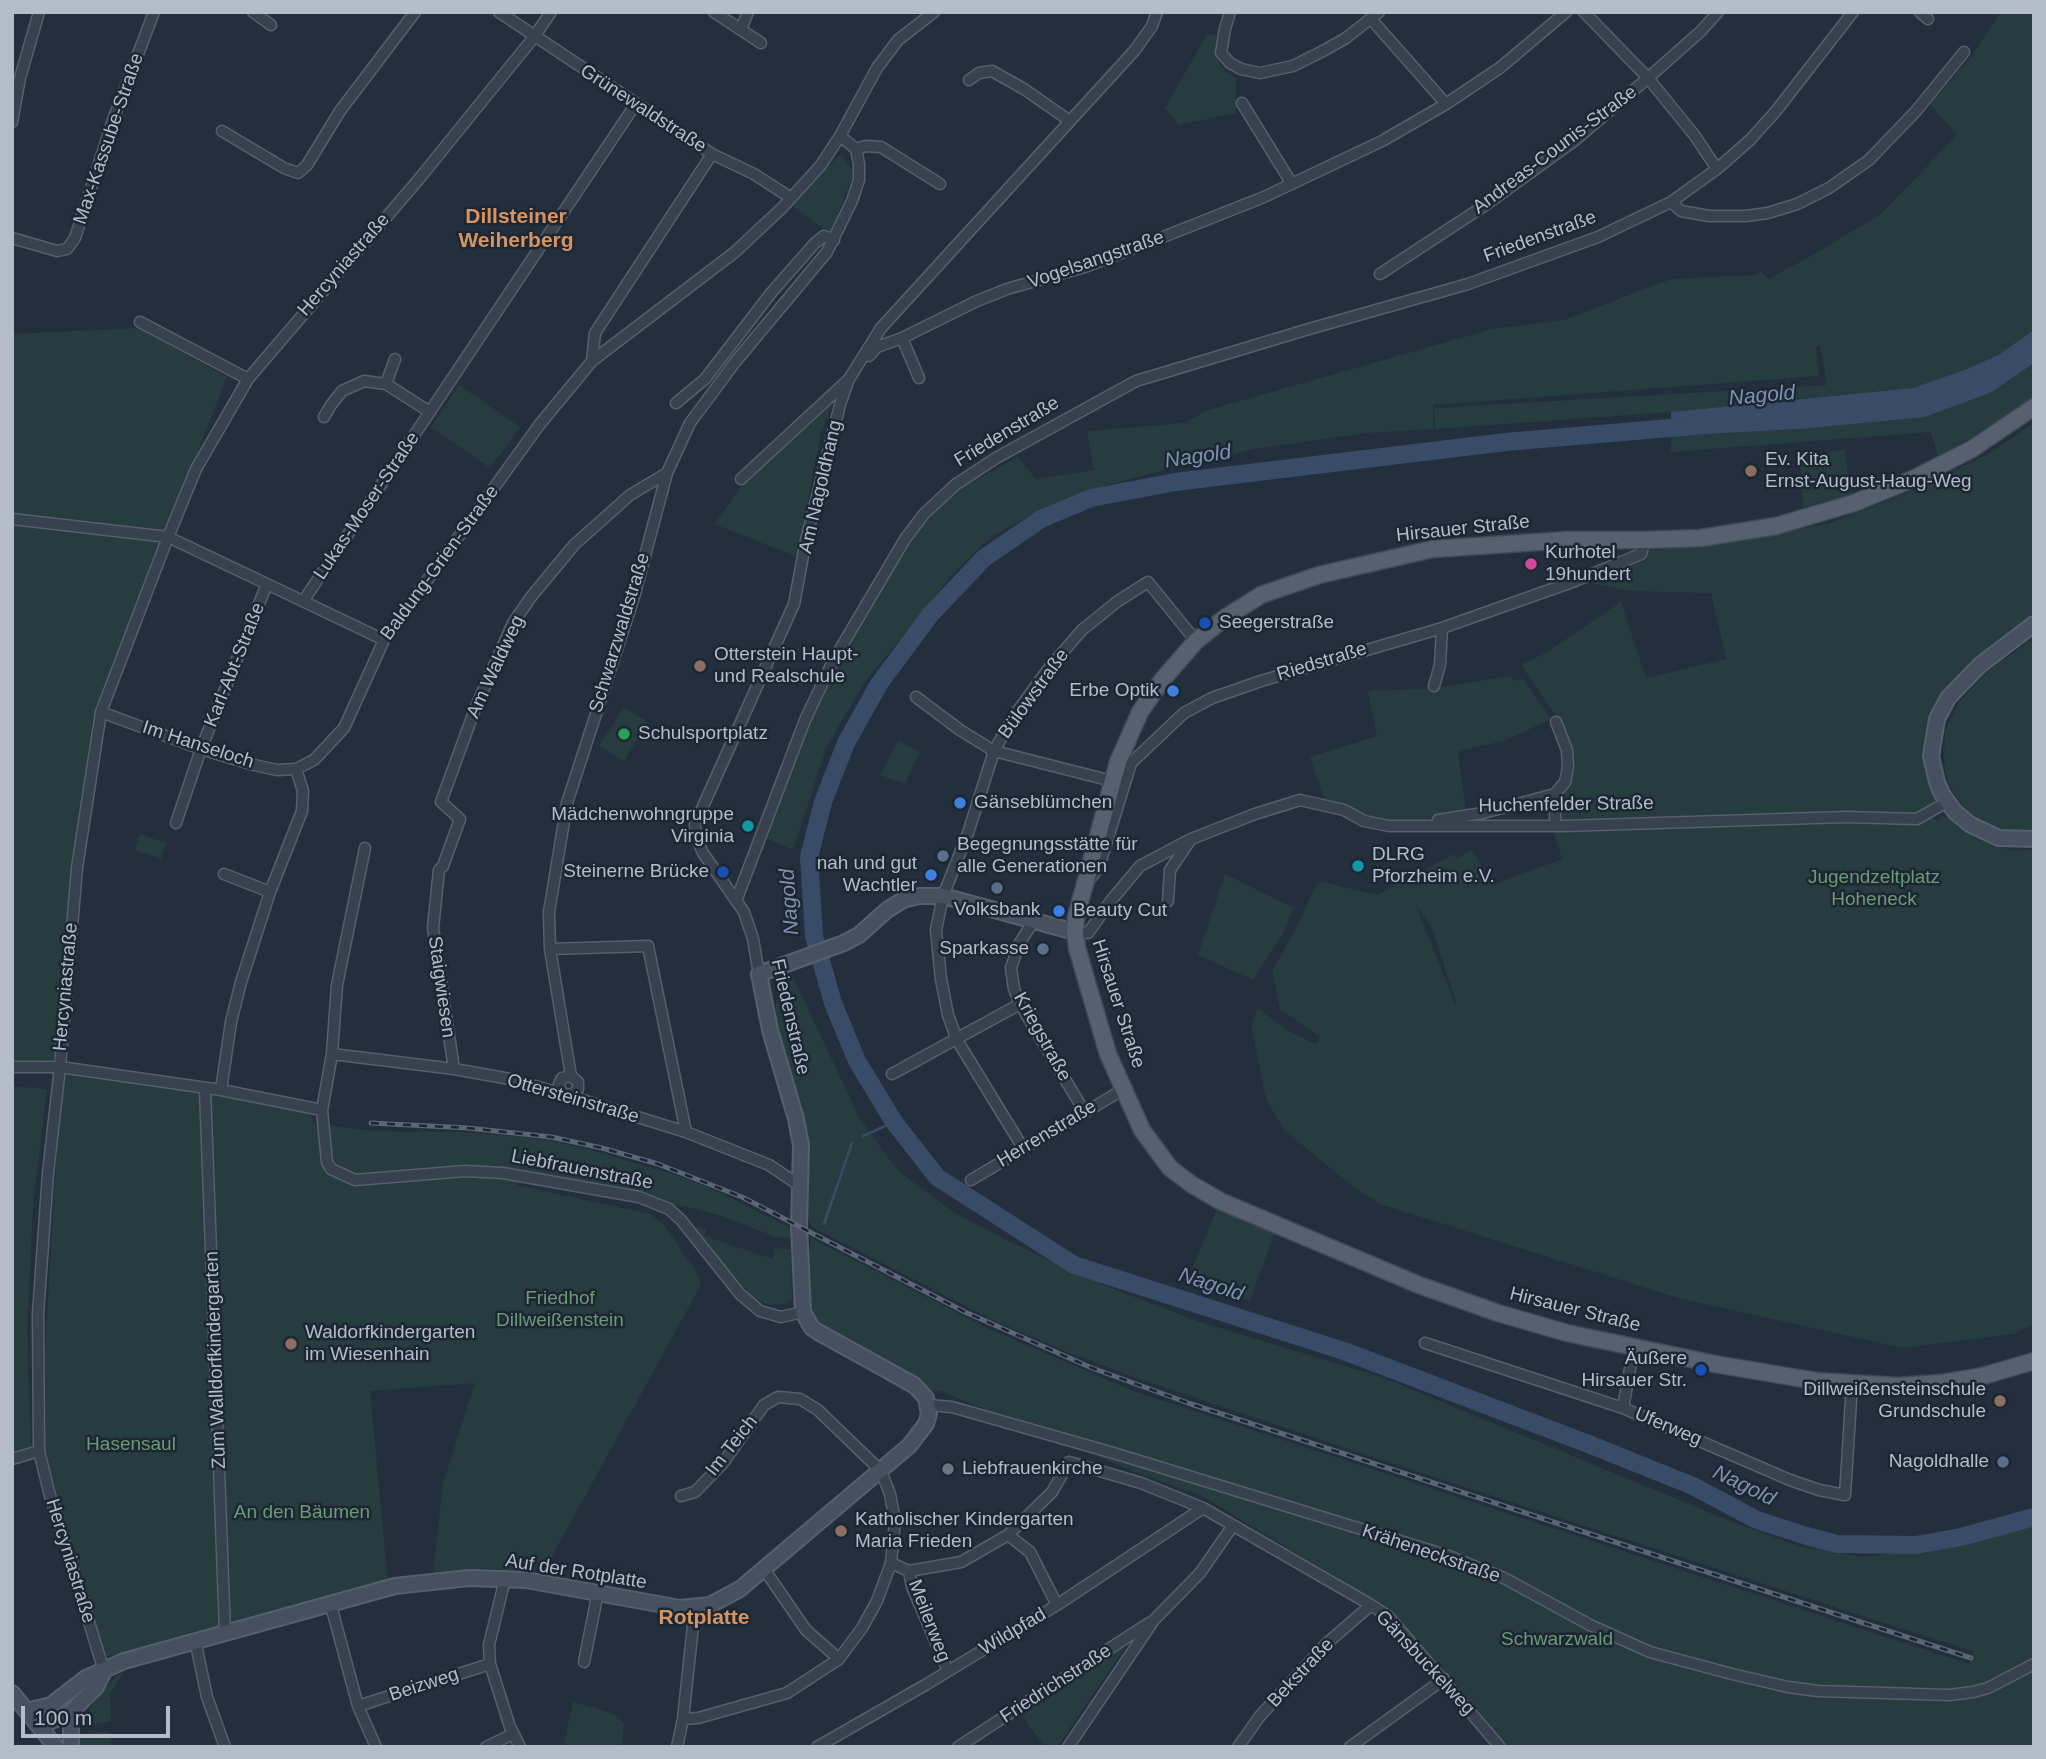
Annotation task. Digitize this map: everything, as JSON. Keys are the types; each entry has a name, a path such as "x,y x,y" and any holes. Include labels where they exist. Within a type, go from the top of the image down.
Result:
{"main road":[{"name":"Hirsauer Straße","path":"2034,407 1947,462 1854,503 1805,518 1757,530 1701,538 1568,540 1468,546 1398,555 1282,586 1244,605 1196,641 1163,678 1140,712 1124,745 1112,781 1075,933 1108,1054 1142,1130 1162,1159 1180,1177 1211,1196 1452,1298 1535,1325 1634,1347 1762,1372 1898,1387 1941,1383 1995,1373 2034,1361"}],"street":[{"path":"12,122 20,78 39,12"},
{"name":"Max-Kassube-Straße","path":"12,238 57,251 64,251 71,246 113,120 154,12"},
{"path":"253,12 271,25"},
{"path":"222,131 284,168 298,173 307,165 340,111 415,12"},
{"name":"Grünewaldstraße","path":"499,12 635,105 712,154 754,174 791,198"},
{"name":"Hercyniastraße","path":"104,1671 39,1451 38,1314 48,1173 77,868 100,712 167,537 197,469 248,379 419,179 534,37 551,12"},
{"path":"715,12 761,43"},
{"path":"741,29 748,12"},
{"path":"933,12 921,16 877,68 841,136 856,149 866,146 881,147 940,184"},
{"name":"Am Nagoldhang","path":"736,901 703,853 696,837 695,824 794,604 806,540 849,379 881,328 1135,50 1152,26 1157,12"},
{"path":"1230,12 1221,53 1230,63 1241,69 1260,73 1293,66 1346,38 1375,16 1446,104"},
{"name":"Vogelsangstraße","path":"849,379 877,347 902,338 977,301 1007,289 1085,267 1264,197 1382,141 1446,104 1501,67 1566,12"},
{"path":"1584,12 1648,78 1695,136 1717,169"},
{"name":"Andreas-Counis-Straße","path":"1380,274 1498,196 1574,141 1700,32 1718,12"},
{"name":"Friedenstraße","path":"803,1312 799,1226 801,1145 796,1119 769,1030 753,939 744,912 736,901 805,720 839,649 905,539 924,514 955,485 996,458 1136,382 1296,332 1468,284 1598,237 1671,202 1717,169 1762,127 1853,12"},
{"path":"1671,202 1681,211 1709,216 1746,216 1768,213 1797,204 1829,188 1869,160 1916,111 1964,51"},
{"path":"969,80 979,73 992,71 1024,89 1069,121"},
{"path":"1242,103 1292,184"},
{"name":"Lukas-Moser-Straße","path":"304,600 635,105"},
{"name":"Baldung-Grien-Straße","path":"296,769 314,760 344,728 384,640 540,424 592,361 735,252 791,198 821,165 841,136"},
{"name":"Schwarzwaldstraße","path":"566,1095 575,1093 578,1082 571,1076 551,949 549,912 567,803 634,597 667,473 690,423 702,404 807,277 834,240 859,180 856,149"},
{"path":"592,361 595,332 712,154"},
{"path":"676,403 705,379 771,293 815,243 824,236 834,240"},
{"path":"141,322 248,379"},
{"path":"902,338 919,378"},
{"path":"324,417 342,391 364,382 386,384 395,359"},
{"path":"741,479 849,379"},
{"name":"Lukas-Moser-Straße","path":"386,384 430,412"},
{"name":"Am Waldweg","path":"443,866 460,819 441,802 475,709 513,623 574,545 630,495 667,473"},
{"path":"12,519 167,537 267,584"},
{"name":"Riedstraße","path":"1086,883 1094,876 1131,763 1184,713 1212,698 1261,681 1442,628 1563,585 1641,554 1645,540"},
{"name":"Bülowstraße","path":"1023,1148 957,1040 948,1015 936,930 943,895 968,833 994,751 1013,718 1049,668 1082,630 1118,601 1148,582 1196,641"},
{"name":"Karl-Abt-Straße","path":"176,823 201,749 267,584 384,640"},
{"path":"2034,624 1965,680 1948,698 1937,719 1931,755 1937,782 1947,802 1970,825 1988,834 2009,839 2034,839"},
{"path":"1434,686 1440,665 1442,628"},
{"path":"916,697 994,751 1112,781"},
{"name":"Im Hanseloch","path":"100,712 201,749 254,765 277,770 296,769"},
{"path":"1424,825 1431,821 1483,813 1555,794 1565,782 1568,767 1567,750 1556,722"},
{"path":"221,1090 231,1023 241,982 270,892 302,811 303,791 296,769"},
{"path":"1555,794 1555,826"},
{"name":"Huchenfelder Straße","path":"1075,933 1088,933 1140,866 1191,839 1300,800 1345,810 1364,821 1389,826 1555,826 1846,817 1917,819 1947,802"},
{"path":"1168,901 1170,870 1191,839"},
{"path":"12,1067 60,1067 221,1090 322,1110 332,1054 337,985 365,848"},
{"name":"Staigwiesen","path":"443,866 439,870 432,928 454,1069"},
{"path":"224,874 270,892"},
{"path":"759,974 844,943 859,935 887,910 919,896 943,895 1075,933"},
{"name":"Kriegstraße","path":"1033,922 1019,944 1011,968 1014,989 1020,1004 1084,1111"},
{"path":"551,949 648,946 685,1132"},
{"path":"892,1074 1020,1004"},
{"name":"Ottersteinstraße","path":"332,1054 454,1069 510,1079 685,1132 769,1164 802,1187"},
{"name":"Zum Walldorfkindergarten","path":"205,1089 225,1632"},
{"name":"Herrenstraße","path":"971,1180 1124,1089"},
{"name":"Liebfrauenstraße","path":"322,1110 327,1162 331,1169 355,1180 465,1171 502,1173 639,1197 669,1209 681,1220 740,1294 760,1311 780,1317 803,1312"},
{"path":"803,1312 812,1328 818,1332 914,1385 928,1405 952,1407 1065,1441 1069,1462 1052,1492 1008,1535 961,1562 909,1571 891,1563"},
{"name":"Uferweg","path":"1425,1343 1475,1357 1588,1399 1623,1408 1790,1480 1845,1495 1852,1384"},
{"name":"Uferweg","path":"1623,1408 1634,1347"},
{"name":"Im Teich","path":"681,1496 695,1492 723,1463 764,1405 778,1397 800,1399 818,1410 881,1471"},
{"name":"Auf der Rotplatte","path":"26,1711 51,1705 86,1678 124,1661 330,1602 425,1581 505,1579 542,1582 664,1606 710,1605 740,1589 881,1471 919,1435 929,1414 928,1405"},
{"name":"Kräheneckstraße","path":"1065,1441 1214,1483 1449,1556 1504,1578 1590,1625 1650,1652 1788,1687 1818,1691 1949,1695 1988,1688 2034,1664"},
{"path":"12,1459 39,1451"},
{"path":"1068,1747 1154,1620 1206,1566 1232,1527 1203,1508 1141,1483 1069,1462"},
{"path":"683,1719 698,1718 787,1693 839,1659 862,1628 877,1601 891,1563 894,1521 890,1493 881,1471"},
{"name":"Wildpfad","path":"817,1747 1057,1605 1203,1508"},
{"name":"Gänsbuckelweg","path":"1232,1527 1371,1605 1389,1618 1500,1747"},
{"path":"1008,1535 1030,1552 1057,1605"},
{"path":"764,1569 806,1630 839,1659"},
{"name":"Meilerweg","path":"909,1571 912,1587 948,1671"},
{"path":"505,1579 489,1645 490,1664 513,1734 520,1747"},
{"path":"584,1662 598,1592"},
{"path":"330,1602 358,1706 376,1747"},
{"name":"Bekstraße","path":"1238,1747 1260,1716 1326,1644 1371,1605"},
{"path":"677,1747 683,1719 695,1607"},
{"name":"Friedrichstraße","path":"958,1747 1154,1620"},
{"path":"195,1640 207,1697 225,1747"},
{"name":"Beizweg","path":"358,1706 490,1664"},
{"path":"36,1723 49,1723 71,1712 96,1687 104,1671"},
{"path":"1350,1747 1444,1679"},
{"path":"12,1693 55,1747"},
{"path":"71,1712 71,1747"},
{"path":"486,1747 513,1734"}],"green space":[{"path":"2001,12 2034,12 2034,330 1998,355 1913,388 1671,412 1435,429 1434,408 1827,385 1820,345 1816,347 1819,376 1433,405 1433,429 1366,433 1254,449 1133,478 1041,509 990,538 952,575 865,682 827,746 793,850 766,838 812,716 855,636 912,538 954,492 1018,457 1036,479 1094,470 1087,431 1184,423 1208,410 1492,329 1564,320 1671,279 1754,275 1761,271 1768,279 1881,214 1957,135 1930,104 1971,57"},
{"path":"1219,33 1215,51 1218,62 1225,71 1236,78 1236,113 1179,125 1165,108 1206,36"},
{"path":"841,153 854,173 831,232 794,207 795,202"},
{"path":"138,328 227,377 92,720 54,1060 12,1061 12,334"},
{"path":"2034,363 2034,397 2000,421 1938,456 1931,432 1671,452 1671,436 1799,429 1992,392"},
{"path":"459,385 520,427 490,468 431,427"},
{"path":"835,397 821,433 797,557 714,524 746,480"},
{"name":"Jugendzeltplatz Hoheneck","path":"2034,423 2034,613 1956,678 1937,701 1925,741 1927,765 1936,798 1931,816 1937,821 1942,816 1949,818 1977,839 1997,846 2014,851 2034,849 2034,1324 2014,1334 1903,1348 1678,1298 1383,1205 1356,1189 1285,1131 1266,1099 1251,1025 1258,1008 1286,1030 1315,1044 1320,1037 1280,1009 1272,971 1318,881 1377,895 1454,854 1457,859 1471,850 1494,884 1562,859 1553,830 1558,795 1568,782 1573,762 1563,727 1521,664 1544,654 1621,602 1646,678 1726,659 1711,593 1629,591 1591,583 1593,577 1646,551 1827,524 1902,495 1988,454","holes":["1415,903 1432,928 1457,1006"]},
{"path":"1844,450 1852,495 1803,507 1800,456"},
{"path":"2034,638 2034,830 2020,833 1999,829 1977,818 1961,804 1949,785 1944,763 1945,731 1959,702 1988,671"},
{"path":"1511,676 1513,681 1523,679 1551,719 1504,741 1458,751 1466,813 1406,821 1379,820 1325,802 1310,757 1377,736 1368,691 1435,688"},
{"name":"Schulsportplatz","path":"624,707 648,722 624,761 599,746"},
{"path":"898,740 920,752 905,784 880,775"},
{"path":"140,834 166,843 161,859 135,850"},
{"path":"1225,874 1294,908 1283,933 1253,980 1198,955"},
{"name":"Schwarzwald","path":"791,973 860,1119 898,1171 952,1211 1012,1243 1101,1284 1194,1320 1384,1378 1725,1519 1801,1547 1863,1557 1968,1543 2034,1526 2034,1747 1505,1747 1452,1681 1379,1603 1202,1496 1132,1471 941,1391 908,1394 800,1328 811,1238 987,1328 1133,1391 1969,1664 1974,1652 1139,1379 991,1319 812,1227 805,1211 805,1122 775,1020 779,978"},
{"name":"Hasensaul","path":"61,1069 204,1092 223,1626 107,1656 102,1651 93,1624 42,1450"},
{"path":"12,1086 47,1089 33,1205 27,1333 31,1449 12,1455"},
{"path":"210,1092 311,1113 313,1123 372,1131 507,1135 588,1149 679,1176 717,1191 790,1228 790,1238 776,1237 722,1216 687,1207 528,1180 516,1185 650,1214 665,1226 697,1273 701,1285 545,1569 433,1575 443,1483 475,1383 370,1391 388,1583 230,1622 227,1619"},
{"path":"1219,1204 1276,1228 1250,1301 1188,1280"},
{"path":"694,1227 707,1229 704,1236 773,1259 774,1248 791,1249 792,1299 784,1304 767,1305 752,1296 702,1241"},
{"path":"1130,1640 1057,1747 1045,1747 1019,1712"},
{"path":"125,1670 110,1694 111,1721 78,1728 97,1698 115,1677"},
{"path":"573,1702 612,1713 624,1723 622,1747 566,1747 564,1743"},
{"path":"110,1733 112,1747 77,1747 76,1734"}],"water":[{"path":"2034,330 2034,363 1992,392 1925,417 1799,429 1671,436 1671,412 1913,388 1998,355"}],"waterway":[{"name":"Nagold","path":"1693,426 1506,442 1175,482 1091,498 1041,519 984,558 930,615 879,684 846,743 823,802 809,857 814,936 833,1003 857,1061 894,1122 937,1177 1074,1265 1344,1351 1591,1445 1693,1486 1757,1520 1810,1537 1837,1544 1916,1545 1961,1537 2034,1517"},
{"path":"863,1136 894,1122"},
{"path":"824,1224 852,1143"}],"railway":[{"path":"371,1123 468,1128 551,1137 658,1164 742,1197 965,1312 1092,1368 1191,1404 1971,1658"}],"place":[{"name":"Ev. Kita Ernst-August-Haug-Weg","path":"1751,471"},
{"name":"Kurhotel 19hundert","path":"1531,564"},
{"name":"Seegerstraße","path":"1205,623"},
{"name":"Otterstein Haupt- und Realschule","path":"700,666"},
{"name":"Erbe Optik","path":"1173,691"},
{"name":"Schulsportplatz","path":"624,734"},
{"name":"Gänseblümchen","path":"960,803"},
{"name":"Mädchenwohngruppe Virginia","path":"748,826"},
{"name":"Begegnungsstätte für alle Generationen","path":"943,856"},
{"name":"DLRG Pforzheim e.V.","path":"1358,866"},
{"name":"Steinerne Brücke","path":"723,872"},
{"name":"nah und gut Wachtler","path":"931,875"},
{"name":"Volksbank","path":"997,888"},
{"name":"Beauty Cut","path":"1059,911"},
{"name":"Sparkasse","path":"1043,949"},
{"name":"Waldorfkindergarten im Wiesenhain","path":"291,1344"},
{"name":"Äußere Hirsauer Str.","path":"1701,1370"},
{"name":"Dillweißensteinschule Grundschule","path":"2000,1401"},
{"name":"Nagoldhalle","path":"2003,1462"},
{"name":"Liebfrauenkirche","path":"948,1469"},
{"name":"Katholischer Kindergarten Maria Frieden","path":"841,1531"}],"district":[{"name":"Dillsteiner Weiherberg","path":"516,229"},
{"name":"Rotplatte","path":"704,1618"}],"park label":[{"name":"Friedhof Dillweißenstein","path":"560,1310"},
{"name":"An den Bäumen","path":"302,1513"}]}
